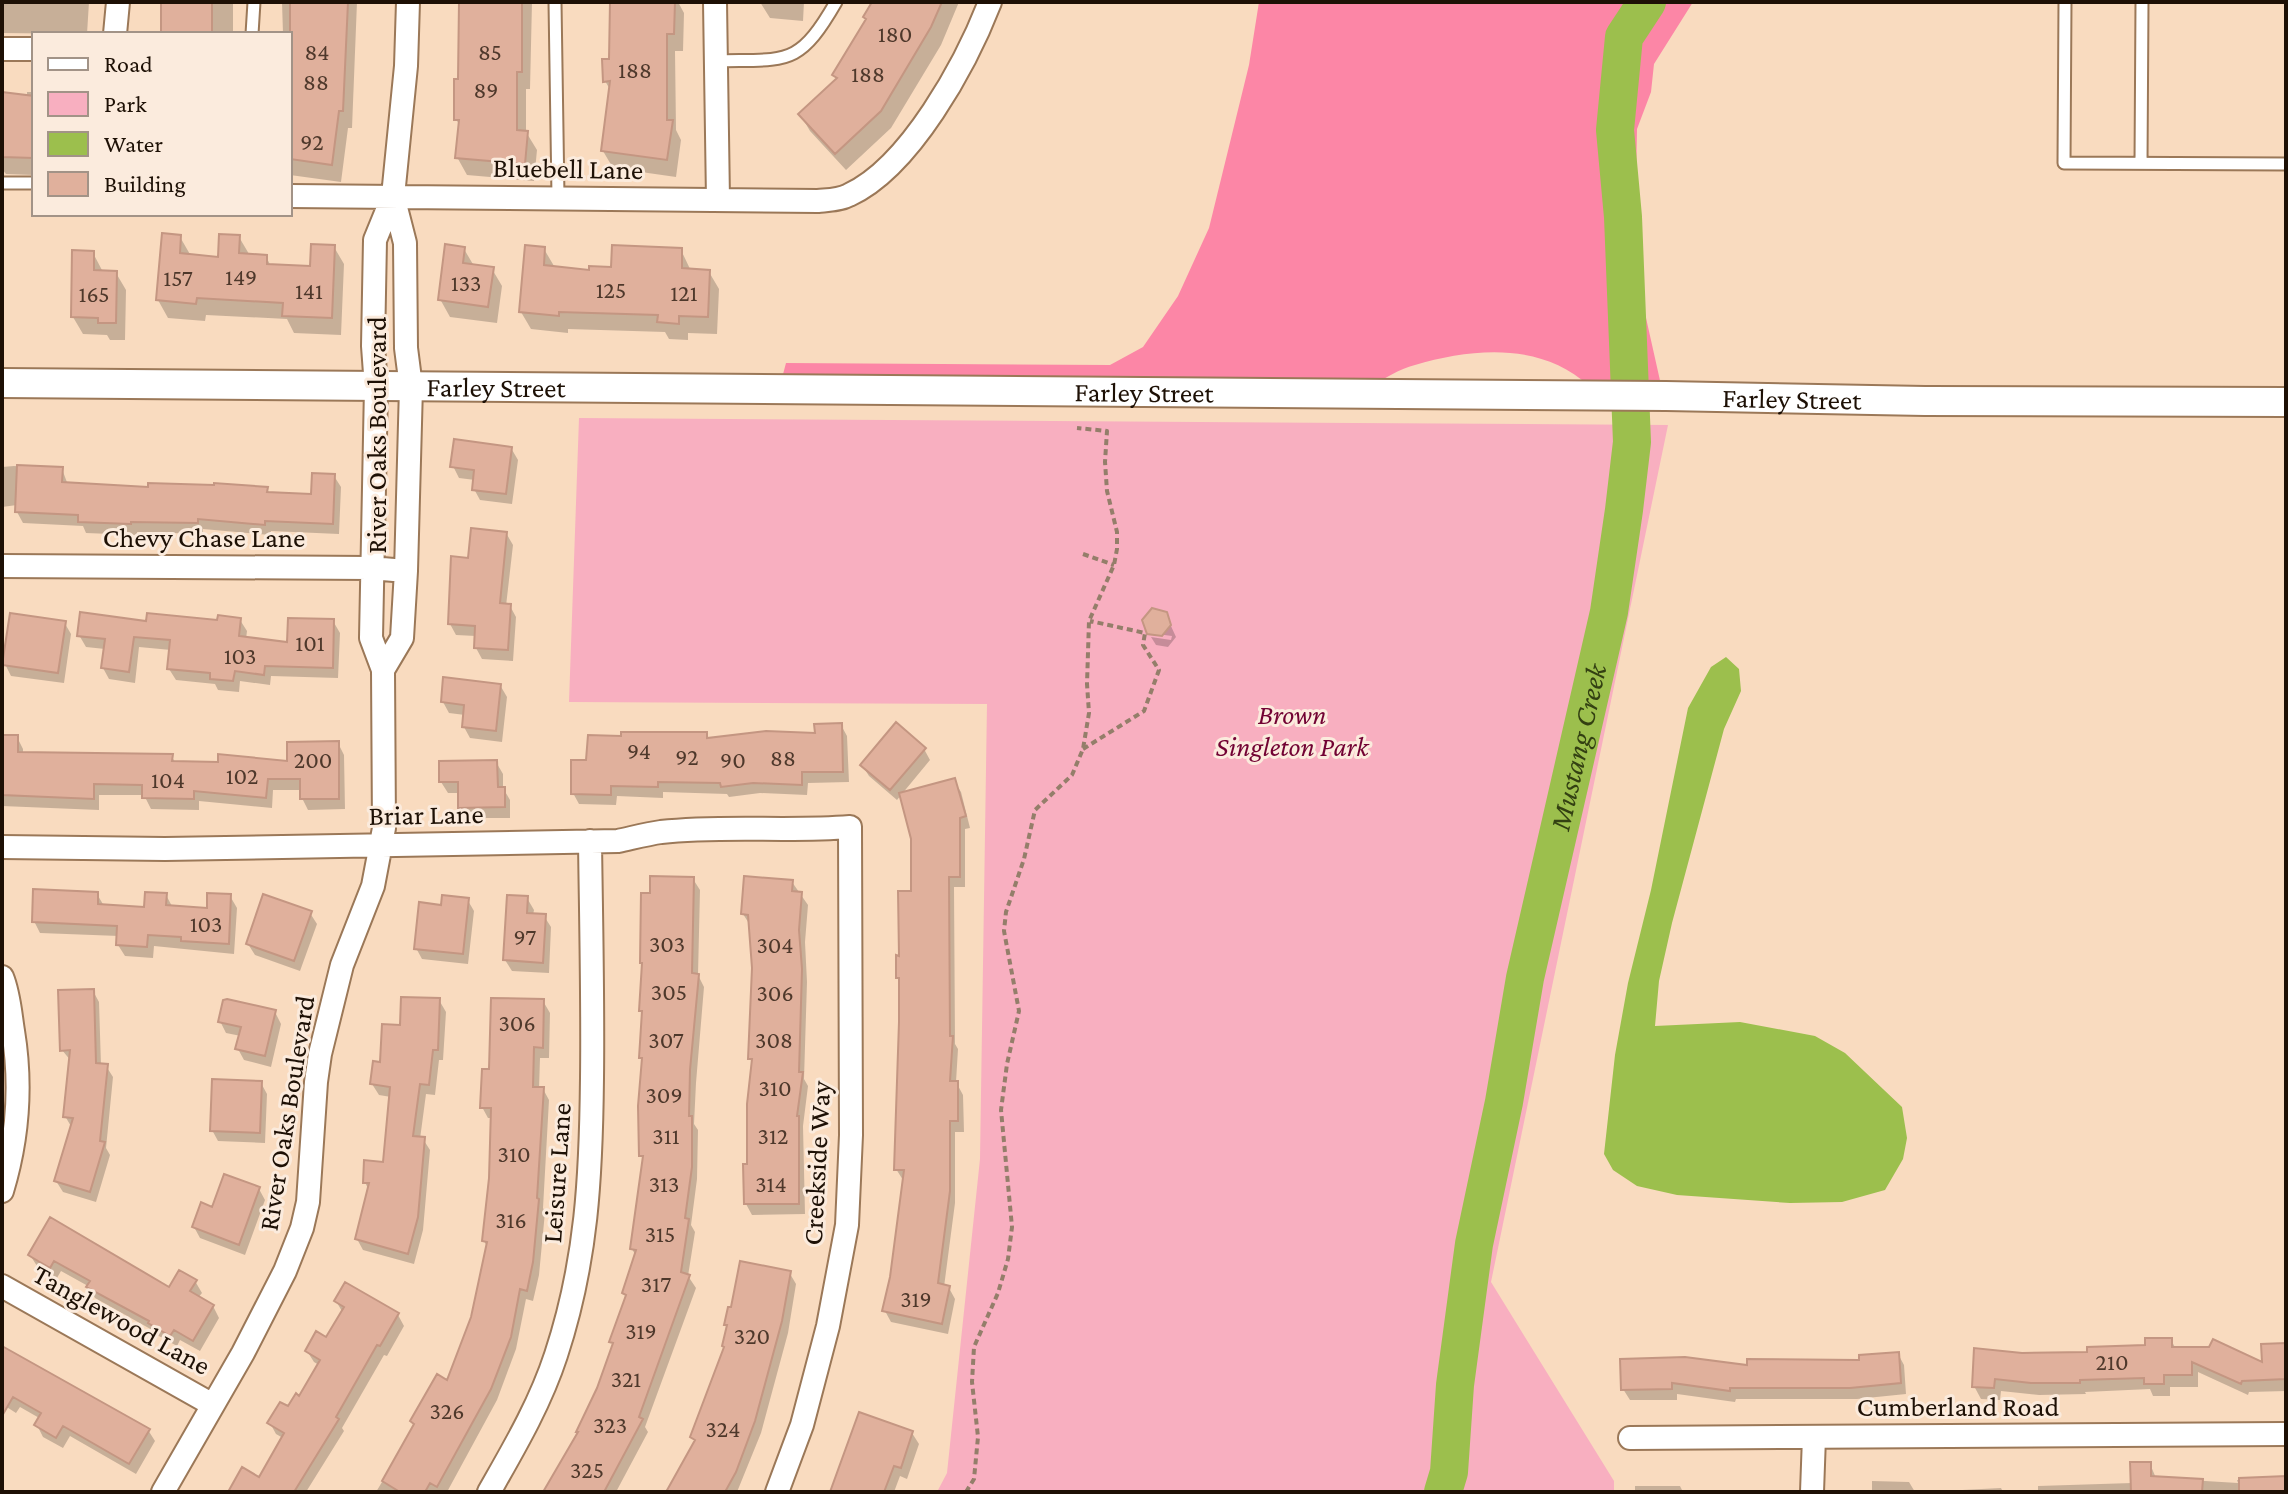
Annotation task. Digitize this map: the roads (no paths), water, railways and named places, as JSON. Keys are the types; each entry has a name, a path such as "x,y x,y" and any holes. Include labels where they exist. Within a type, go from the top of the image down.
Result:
{"street":[{"path":"115,32 118,2"},
{"name":"River Oaks Boulevard","path":"163,1492 285,1271 302,1228 308,1202 320,1054 342,965 373,886 384,828 383,670 371,638 376,387 373,346 375,240 393,196 406,66 408,2"},
{"path":"715,2 718,200"},
{"name":"Bluebell Lane","path":"292,196 818,201 845,197 869,185 918,135 978,34 990,2"},
{"path":"2,49 32,49"},
{"name":"River Oaks Boulevard","path":"383,670 402,638 411,387 406,348 405,243 393,196"},
{"name":"Farley Street","path":"2,383 2286,402"},
{"name":"Chevy Chase Lane","path":"2,566 370,568 406,571"},
{"name":"Briar Lane","path":"2,847 165,849 618,841 659,832 850,827"},
{"name":"Creekside Way","path":"777,1492 802,1425 828,1326 847,1225 851,1119 850,827"},
{"name":"Leisure Lane","path":"489,1492 537,1405 556,1355 586,1229 592,1161 590,841"},
{"path":"2,977 8,991 18,1058 19,1108 10,1166 2,1191"},
{"name":"Tanglewood Lane","path":"2,1286 213,1405"},
{"name":"Cumberland Road","path":"1630,1438 2286,1434"},
{"path":"1812,1492 1814,1437"}],"lane":[{"path":"252,32 254,2"},
{"path":"555,2 558,197"},
{"path":"716,61 779,59 794,55 822,27 836,2"},
{"path":"2065,2 2064,163 2286,164"},
{"path":"2141,163 2142,2"},
{"path":"2,183 32,183"}],"water":[{"path":"1726,657 1739,669 1741,691 1724,729 1672,923 1659,981 1655,1026 1740,1022 1815,1036 1845,1053 1902,1107 1907,1138 1903,1159 1885,1190 1842,1202 1790,1203 1677,1195 1637,1186 1613,1170 1604,1154 1615,1055 1628,983 1651,890 1688,708 1711,667"}],"waterway":[{"name":"Mustang Creek","path":"1443,1492 1449,1472 1455,1385 1474,1244 1504,1102 1525,978 1609,612 1624,510 1632,442 1623,217 1615,130 1624,37 1647,2"}],"park label":[{"name":"Brown Singleton Park","path":"1292,730"}]}
